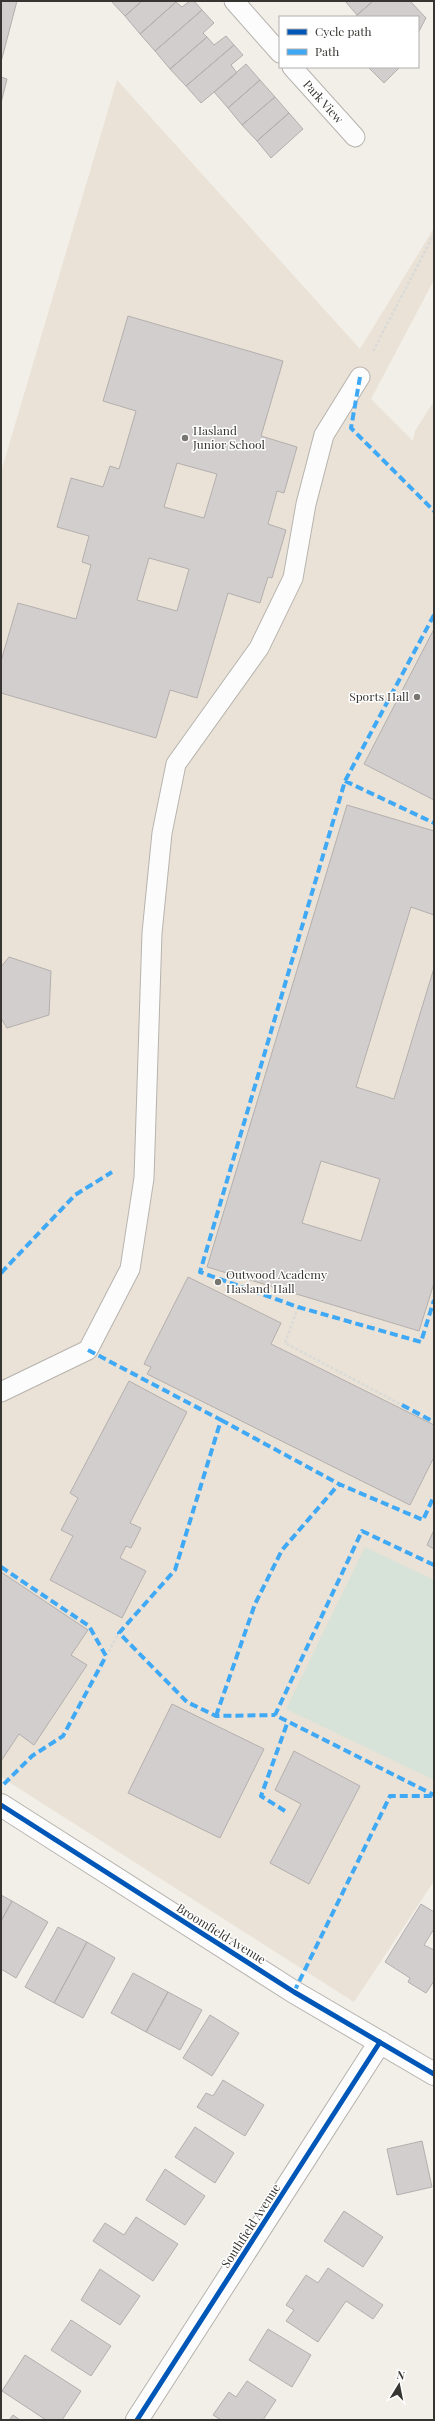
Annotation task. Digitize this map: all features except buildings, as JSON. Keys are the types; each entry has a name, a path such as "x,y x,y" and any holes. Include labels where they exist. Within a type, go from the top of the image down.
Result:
{"street":[{"name":"Broomfield Avenue","path":"1,1805 294,1992 434,2074"},
{"name":"Southfield Avenue","path":"138,2420 380,2042"}],"lane":[{"path":"234,1 279,52"},
{"name":"Park View","path":"293,68 355,137"},
{"path":"1,1392 88,1350 130,1269 144,1178 152,932 162,832 176,764 259,648 293,578 306,504 324,435 360,377"}],"path":[{"path":"360,377 434,234"},
{"path":"298,1307 285,1342 402,1405"},
{"path":"106,1656 119,1633"}],"shaded area":[{"name":"Outwood Academy Hasland Hall","path":"117,80 360,349 434,228 434,280 371,399 413,441 415,431 434,401 434,1881 354,2002 1,1777 1,472"},
{"path":"365,1547 434,1580 434,1780 286,1709"}],"marked path":[{"path":"360,377 351,428 434,511"},
{"path":"434,615 345,781 200,1272 298,1307 421,1342 434,1300"},
{"path":"345,781 434,823"},
{"path":"1,1273 75,1195 112,1172"},
{"path":"88,1350 221,1420 175,1570 119,1633 187,1702 216,1716 275,1715"},
{"path":"402,1405 434,1422"},
{"path":"221,1420 339,1484 423,1520 434,1496"},
{"path":"216,1716 255,1604 282,1550 339,1484"},
{"path":"434,1565 362,1531 275,1715 434,1795"},
{"path":"1,1567 89,1626 106,1656 63,1736 32,1756 1,1787"},
{"path":"285,1811 261,1796 288,1721"},
{"path":"294,1992 390,1796 434,1796"}],"cycle path":[{"path":"1,1805 294,1992 434,2074"},
{"path":"137,2420 380,2042"}],"place":[{"name":"Hasland Junior School","path":"185,438"},
{"name":"Sports Hall","path":"417,697"},
{"name":"Outwood Academy Hasland Hall","path":"218,1282"}]}
